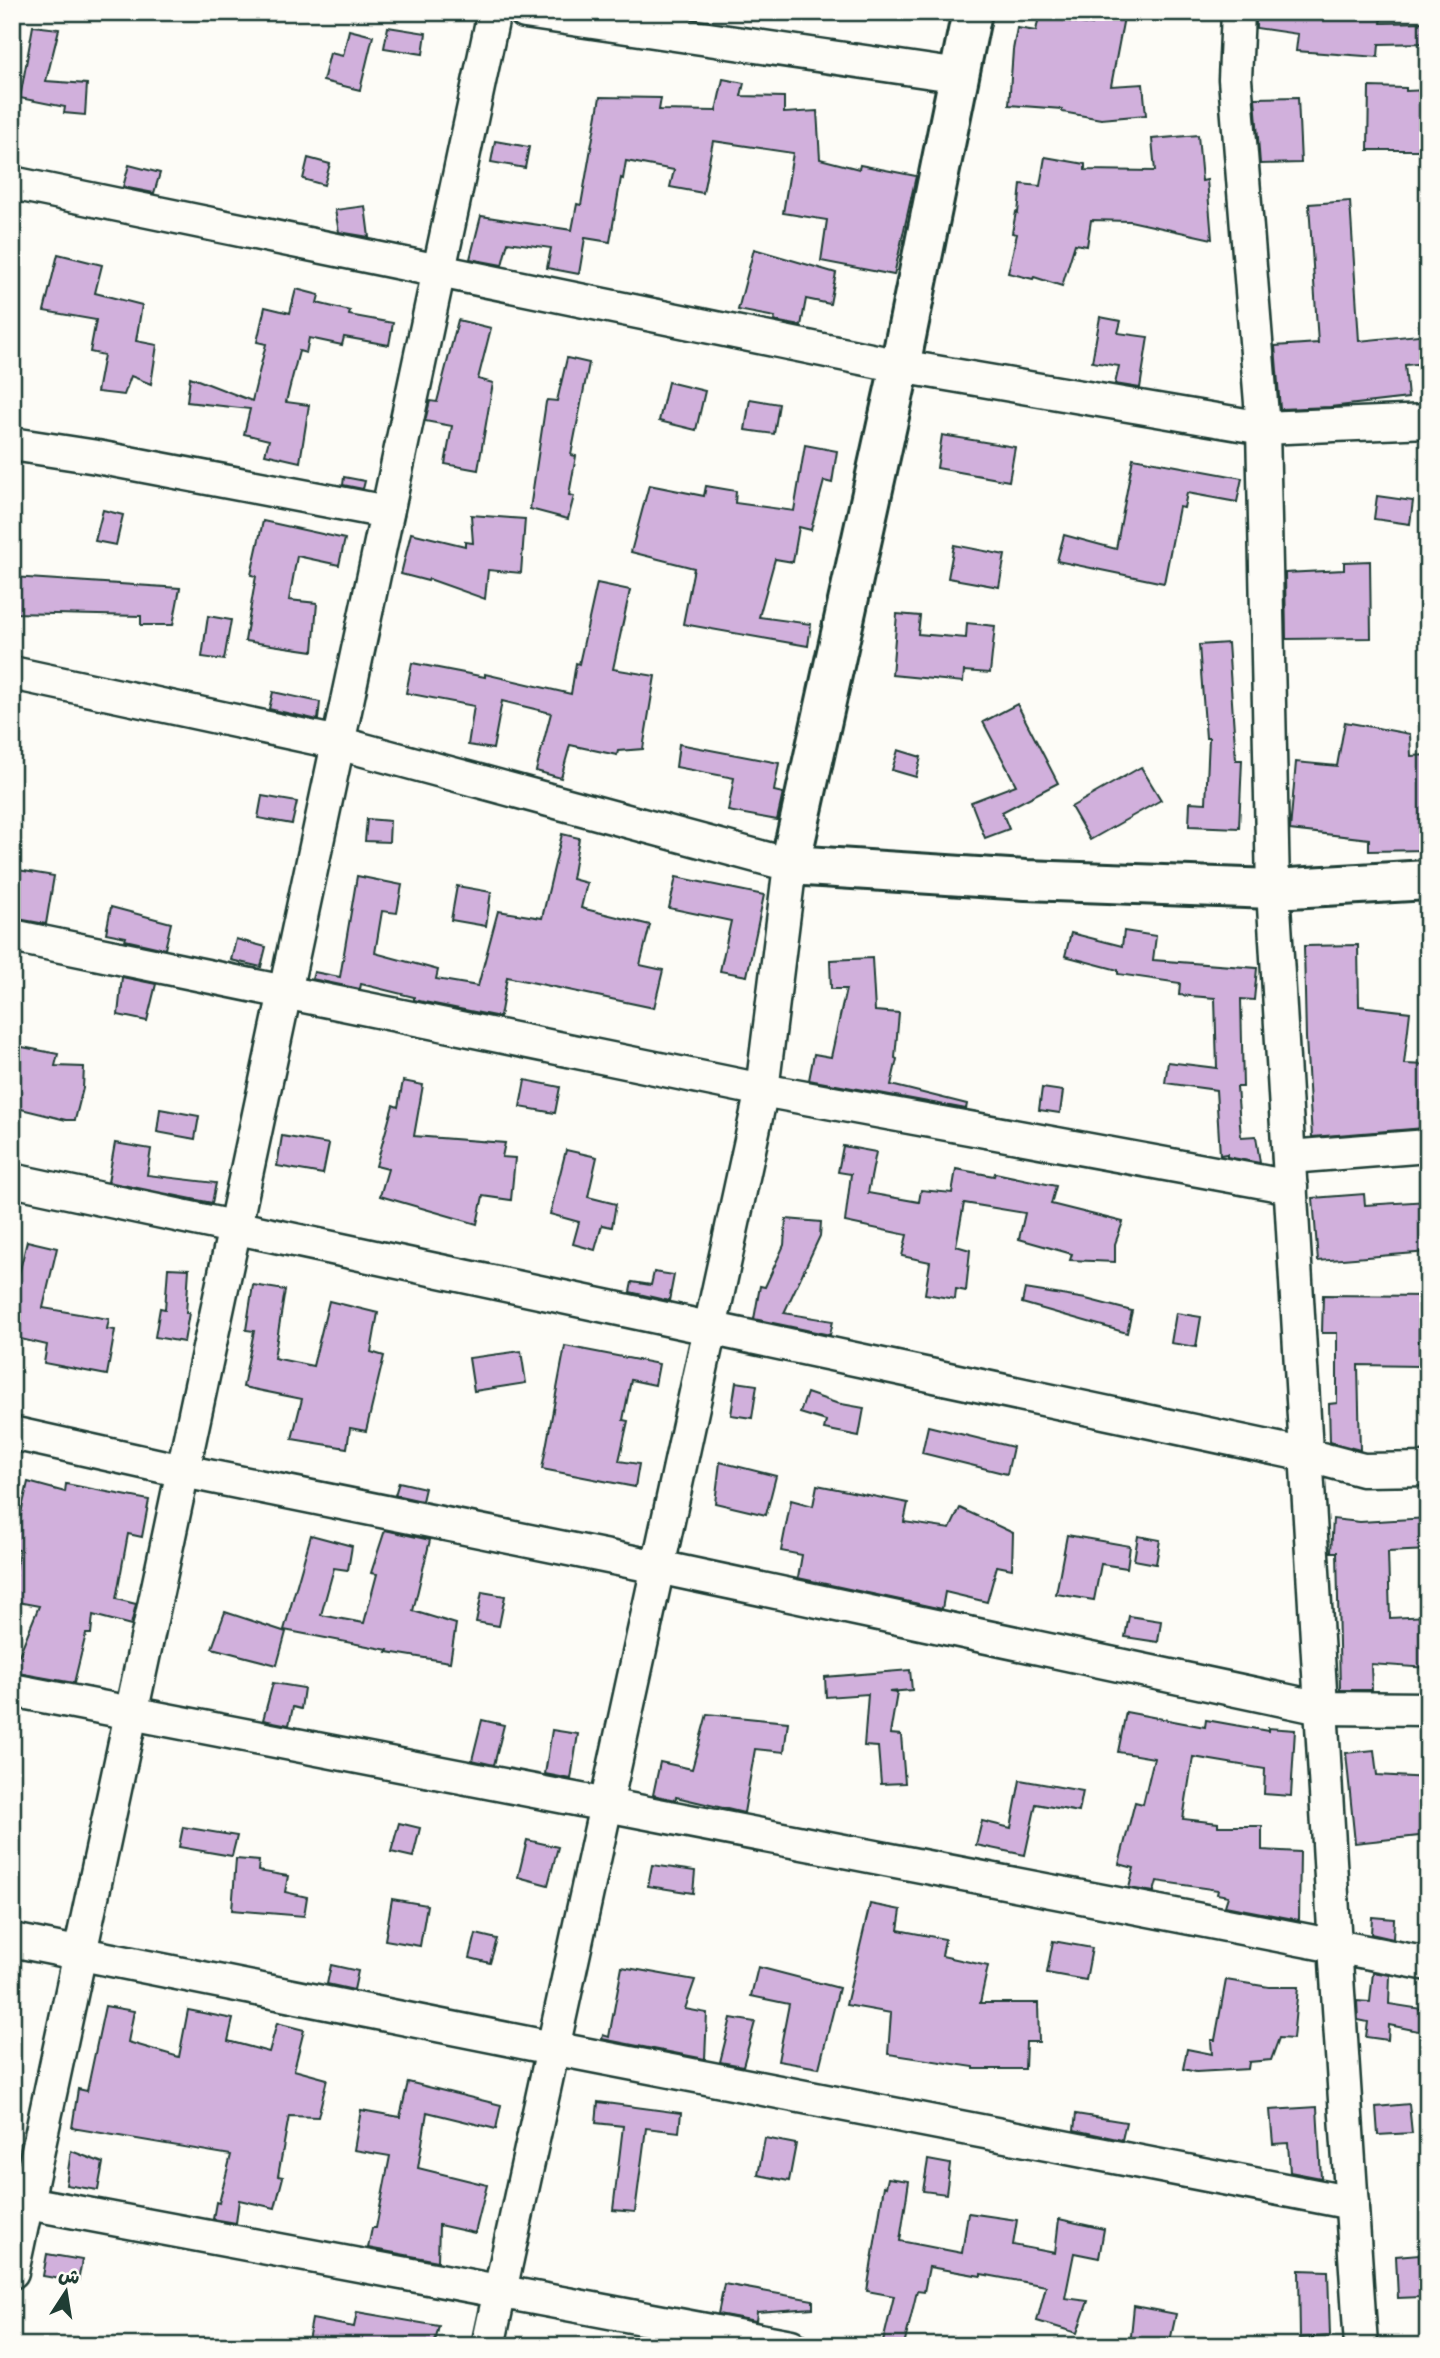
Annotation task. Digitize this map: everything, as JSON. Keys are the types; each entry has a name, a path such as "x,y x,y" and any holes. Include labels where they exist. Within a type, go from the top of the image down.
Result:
{"main road":[{"path":"972,12 900,366 790,865 1027,880 1273,888 1428,880"}],"street":[{"path":"12,2272 20,2201 80,1953 132,1713 494,12"},
{"path":"525,12 960,76"},
{"path":"1238,12 1235,79 1263,428 1273,888 1361,2346"},
{"path":"12,183 900,366 1263,428 1428,421"},
{"path":"12,444 97,457 387,512"},
{"path":"12,673 338,743 790,865 762,1090 488,2346"},
{"path":"12,936 762,1090 1290,1172 1428,1146"},
{"path":"12,1180 710,1327 1306,1455 1363,1470 1428,1469"},
{"path":"12,1433 1321,1708 1428,1709"},
{"path":"12,1690 1428,1964"},
{"path":"12,1940 552,2049 1352,2203"},
{"path":"20,2201 499,2291 725,2340 791,2346"}],"building":[{"path":"1095,12 1125,12 1111,86 1143,84 1146,115 1101,119 1062,112 1062,109 1009,105 1017,28 1036,31 1039,16 1092,25"},
{"path":"1256,12 1382,12 1381,23 1426,22 1427,43 1379,44 1378,57 1296,51 1298,34 1256,28"},
{"path":"33,26 59,29 46,81 87,84 85,115 64,113 65,107 20,98"},
{"path":"388,27 426,33 423,54 384,48"},
{"path":"349,30 373,36 360,90 323,81 330,53 343,56"},
{"path":"723,79 744,83 741,96 784,97 784,113 817,111 820,159 859,169 860,165 916,176 894,275 821,261 827,220 783,213 793,153 713,141 703,193 670,187 674,170 626,161 610,242 585,238 579,274 547,268 551,248 508,242 502,265 470,259 481,216 572,230 577,204 581,205 600,97 661,98 659,110 716,111"},
{"path":"1369,87 1406,88 1406,91 1428,90 1428,150 1368,150"},
{"path":"1298,97 1301,163 1260,164 1255,98"},
{"path":"1198,135 1202,181 1207,180 1212,239 1130,221 1091,220 1087,246 1075,244 1062,286 1034,277 1033,279 1008,273 1017,234 1012,233 1016,212 1018,213 1021,184 1040,186 1045,157 1085,164 1085,170 1155,171 1152,139"},
{"path":"495,141 529,147 525,168 491,162"},
{"path":"308,158 330,164 324,185 303,179"},
{"path":"129,165 160,173 154,193 123,187"},
{"path":"1350,201 1359,341 1428,334 1428,363 1405,365 1408,398 1330,407 1280,409 1275,346 1318,343 1309,204"},
{"path":"365,206 369,237 339,232 335,210"},
{"path":"754,249 836,273 830,304 806,299 801,326 774,321 775,317 738,310"},
{"path":"58,254 102,265 95,293 142,305 136,341 157,345 151,384 131,376 124,395 97,392 104,355 90,352 96,320 44,311"},
{"path":"296,289 319,295 317,303 350,311 349,315 393,323 389,345 344,337 342,345 309,338 306,353 299,351 286,402 309,405 300,462 265,454 269,440 244,434 250,409 187,402 190,377 252,401 266,344 257,342 265,307 290,313"},
{"path":"1100,317 1121,321 1118,333 1148,337 1140,388 1115,384 1119,366 1092,362"},
{"path":"458,320 491,328 478,379 493,383 478,470 445,464 452,426 425,421 430,401 437,402"},
{"path":"567,358 589,363 571,455 576,456 569,495 574,496 568,519 530,509 546,402 557,401"},
{"path":"668,382 705,391 696,430 659,421"},
{"path":"750,399 779,404 774,434 745,430"},
{"path":"942,435 1015,447 1009,481 937,468"},
{"path":"805,445 837,451 832,483 824,481 811,530 799,527 793,562 775,559 759,617 811,624 808,646 683,624 694,568 631,552 649,485 704,496 706,486 736,491 735,503 794,511"},
{"path":"1133,458 1242,478 1237,502 1187,493 1184,508 1179,507 1164,583 1057,561 1064,535 1116,549"},
{"path":"344,477 365,481 363,489 343,485"},
{"path":"1377,496 1413,501 1410,524 1374,519"},
{"path":"103,510 123,515 116,545 95,541"},
{"path":"471,515 525,519 521,573 488,570 485,599 429,579 428,581 401,574 411,533 465,546 465,542 473,543"},
{"path":"263,521 345,539 339,565 297,556 289,600 317,603 313,651 245,641 256,576 251,575"},
{"path":"954,545 1005,555 999,587 948,578"},
{"path":"1370,561 1371,638 1286,639 1285,573 1344,570 1344,562"},
{"path":"12,577 180,588 173,625 141,625 141,616 12,613"},
{"path":"597,583 630,590 613,669 655,676 643,749 618,751 617,755 570,745 561,778 536,771 551,713 502,701 493,749 468,745 474,706 406,693 412,663 485,677 485,674 571,694 576,663 579,664"},
{"path":"897,614 920,616 918,634 966,638 967,623 995,626 990,673 964,671 963,682 892,675"},
{"path":"208,616 231,620 224,660 202,657"},
{"path":"1228,643 1236,760 1242,760 1239,828 1189,826 1190,802 1206,803 1209,738 1206,738 1199,645"},
{"path":"273,692 320,702 318,720 269,709"},
{"path":"1017,704 1058,783 1002,812 1009,829 985,838 971,802 1016,785 983,722"},
{"path":"1345,722 1410,734 1411,756 1428,755 1428,850 1369,851 1369,839 1290,830 1296,762 1337,766"},
{"path":"679,744 779,763 774,791 783,793 777,820 728,811 734,778 676,767"},
{"path":"898,750 921,757 916,777 892,770"},
{"path":"1141,767 1161,800 1090,840 1071,807"},
{"path":"262,796 297,802 292,824 258,818"},
{"path":"367,819 390,821 389,842 365,841"},
{"path":"562,834 579,838 572,879 587,883 581,908 650,925 640,965 663,970 654,1008 507,977 500,1017 414,1000 414,997 361,984 360,989 312,979 314,972 340,977 357,876 402,885 397,913 382,911 375,953 438,970 436,979 478,986 498,911 542,918"},
{"path":"12,869 54,876 46,924 12,918"},
{"path":"676,877 764,895 747,976 720,971 731,921 669,908"},
{"path":"457,886 491,892 486,926 451,920"},
{"path":"111,907 171,923 165,949 106,933"},
{"path":"1124,931 1156,936 1153,960 1257,968 1254,1000 1241,999 1243,1087 1237,1087 1241,1137 1256,1136 1260,1163 1227,1157 1227,1154 1220,1155 1216,1090 1165,1083 1168,1062 1217,1068 1215,998 1179,995 1180,983 1118,974 1118,970 1065,956 1071,933 1122,946"},
{"path":"236,939 266,947 261,967 231,960"},
{"path":"1358,945 1359,1006 1410,1012 1404,1064 1428,1065 1428,1102 1423,1102 1425,1128 1312,1137 1304,946"},
{"path":"872,958 875,1011 899,1013 897,1059 891,1085 967,1104 966,1109 809,1080 814,1054 831,1057 846,989 831,989 830,960"},
{"path":"122,977 156,984 147,1021 118,1015"},
{"path":"12,1045 58,1054 55,1066 84,1067 83,1088 75,1120 13,1107 19,1080 12,1079"},
{"path":"525,1080 560,1087 555,1113 520,1107"},
{"path":"403,1081 423,1085 414,1136 505,1143 502,1157 515,1158 511,1200 483,1196 477,1224 380,1196 388,1169 376,1166 393,1105 398,1107"},
{"path":"1042,1088 1063,1091 1060,1113 1039,1110"},
{"path":"160,1109 199,1116 195,1139 157,1132"},
{"path":"282,1136 329,1144 323,1174 277,1166"},
{"path":"115,1143 151,1149 147,1175 216,1183 212,1203 108,1182"},
{"path":"843,1146 876,1152 868,1193 919,1202 921,1190 952,1193 956,1169 994,1176 995,1173 1056,1186 1051,1204 1123,1222 1115,1244 1115,1262 1070,1260 1072,1254 1019,1239 1025,1213 964,1203 956,1246 970,1250 966,1291 956,1289 955,1299 925,1294 930,1262 902,1256 907,1235 845,1222 851,1174 838,1172"},
{"path":"566,1150 597,1157 588,1197 616,1204 612,1227 602,1225 595,1250 573,1244 579,1222 550,1214"},
{"path":"1364,1194 1365,1205 1428,1201 1428,1252 1318,1261 1313,1198"},
{"path":"786,1219 821,1222 820,1236 784,1313 833,1321 830,1335 754,1319 760,1286 765,1287 784,1245"},
{"path":"27,1241 57,1248 43,1308 109,1319 107,1329 115,1330 107,1375 44,1363 47,1345 12,1337 12,1303"},
{"path":"168,1268 189,1269 186,1313 189,1313 184,1342 155,1337 160,1308 165,1309"},
{"path":"654,1272 674,1275 669,1301 630,1292 632,1282 651,1285"},
{"path":"253,1285 285,1290 274,1358 313,1366 329,1301 378,1313 371,1352 384,1356 366,1431 350,1428 347,1448 292,1439 302,1399 243,1387 254,1331 246,1330"},
{"path":"1025,1289 1086,1299 1132,1311 1127,1333 1022,1303"},
{"path":"1323,1295 1428,1296 1428,1327 1419,1328 1419,1366 1358,1365 1360,1450 1330,1442 1329,1404 1337,1403 1337,1333 1322,1333"},
{"path":"1176,1313 1201,1317 1196,1347 1171,1343"},
{"path":"565,1346 659,1364 655,1385 631,1380 623,1420 628,1421 619,1461 639,1464 635,1487 542,1469"},
{"path":"521,1351 526,1383 474,1391 469,1358"},
{"path":"736,1382 757,1385 752,1418 731,1415"},
{"path":"807,1393 836,1403 864,1408 859,1436 824,1429 826,1421 800,1413"},
{"path":"928,1426 1013,1447 1007,1474 922,1453"},
{"path":"720,1462 776,1476 766,1515 715,1503"},
{"path":"28,1482 65,1492 66,1484 149,1500 142,1537 128,1534 116,1599 136,1604 131,1625 93,1615 91,1634 86,1634 74,1683 12,1672 39,1606 12,1601 19,1550 13,1549"},
{"path":"399,1482 425,1488 422,1501 395,1495"},
{"path":"817,1485 908,1503 904,1522 950,1529 960,1508 1013,1533 1012,1569 997,1566 987,1602 945,1592 942,1609 798,1578 802,1555 781,1551 791,1500 813,1506"},
{"path":"1428,1518 1428,1550 1388,1552 1390,1618 1428,1616 1428,1668 1371,1664 1372,1690 1340,1690 1337,1552 1331,1552 1333,1519 1360,1522"},
{"path":"385,1530 430,1540 413,1611 456,1624 450,1662 387,1652 388,1650 284,1630 311,1535 352,1546 348,1570 334,1568 321,1615 364,1623 377,1574 371,1573"},
{"path":"1067,1535 1130,1546 1127,1568 1101,1564 1094,1600 1056,1594"},
{"path":"1138,1536 1160,1540 1156,1564 1134,1560"},
{"path":"482,1592 505,1596 499,1626 476,1622"},
{"path":"225,1612 286,1632 277,1665 212,1648"},
{"path":"1129,1616 1161,1621 1158,1642 1125,1637"},
{"path":"910,1670 912,1690 889,1692 897,1693 890,1734 901,1735 905,1783 881,1784 878,1747 864,1746 868,1694 826,1697 825,1677"},
{"path":"273,1683 304,1688 301,1709 293,1707 289,1725 263,1720"},
{"path":"1126,1712 1205,1727 1206,1720 1268,1731 1268,1728 1295,1730 1291,1796 1264,1794 1265,1769 1193,1757 1183,1819 1218,1823 1218,1826 1262,1826 1262,1850 1300,1852 1299,1920 1225,1906 1228,1896 1217,1894 1218,1890 1157,1881 1154,1892 1129,1888 1134,1868 1119,1864 1135,1802 1143,1804 1154,1758 1118,1752"},
{"path":"707,1714 788,1722 784,1752 755,1749 744,1813 676,1797 675,1800 653,1795 660,1762 692,1769"},
{"path":"482,1720 504,1725 494,1765 472,1760"},
{"path":"552,1730 578,1734 571,1779 545,1774"},
{"path":"1374,1750 1377,1775 1428,1778 1428,1835 1355,1843 1346,1753"},
{"path":"1020,1780 1083,1791 1079,1812 1036,1804 1025,1855 976,1845 982,1821 1011,1828"},
{"path":"399,1823 420,1828 413,1857 391,1852"},
{"path":"183,1827 237,1836 232,1856 179,1847"},
{"path":"527,1840 558,1847 548,1885 518,1877"},
{"path":"236,1859 259,1861 258,1871 288,1876 285,1892 307,1897 304,1916 232,1910"},
{"path":"652,1865 695,1871 693,1893 648,1886"},
{"path":"392,1899 427,1905 420,1946 385,1940"},
{"path":"870,1904 901,1910 898,1930 945,1939 942,1956 988,1966 980,2003 1038,2003 1039,2042 1026,2042 1025,2069 974,2069 888,2054 891,2013 846,2005"},
{"path":"1372,1917 1394,1919 1393,1939 1371,1934"},
{"path":"476,1934 497,1939 490,1963 470,1958"},
{"path":"1053,1941 1092,1948 1086,1980 1047,1973"},
{"path":"331,1965 358,1971 354,1990 327,1984"},
{"path":"622,1967 695,1980 685,2009 707,2013 705,2059 602,2039 603,2035 609,2037"},
{"path":"758,1967 839,1988 819,2068 778,2061 789,2004 751,1996"},
{"path":"1373,1972 1390,1975 1389,2004 1428,2010 1428,2033 1389,2025 1388,2040 1366,2037 1368,2022 1358,2020 1357,2001 1370,2002"},
{"path":"1226,1980 1269,1987 1298,1987 1293,2039 1279,2038 1271,2060 1249,2062 1248,2069 1196,2072 1183,2069 1187,2049 1212,2054 1211,2040 1215,2040"},
{"path":"105,2006 134,2011 128,2042 179,2057 188,2010 233,2019 228,2041 269,2052 277,2023 304,2030 294,2070 327,2079 318,2117 289,2116 278,2176 283,2177 275,2208 239,2200 236,2223 213,2219 231,2155 72,2128 78,2089 87,2091"},
{"path":"731,2018 755,2022 743,2066 720,2062"},
{"path":"408,2082 501,2105 496,2129 427,2112 418,2168 487,2185 475,2233 439,2225 438,2261 368,2248 372,2228 376,2228 390,2156 354,2150 361,2110 400,2117"},
{"path":"598,2102 681,2113 679,2132 646,2128 635,2212 613,2210 623,2126 596,2123"},
{"path":"1409,2104 1412,2133 1378,2135 1376,2107"},
{"path":"1317,2107 1321,2178 1290,2172 1288,2143 1273,2144 1270,2110"},
{"path":"1076,2114 1126,2122 1122,2140 1074,2130"},
{"path":"765,2138 796,2144 789,2181 758,2175"},
{"path":"71,2151 103,2163 98,2190 66,2185"},
{"path":"928,2160 950,2164 946,2194 923,2191"},
{"path":"888,2178 909,2181 900,2241 962,2253 968,2213 1017,2220 1013,2245 1055,2253 1059,2219 1104,2229 1099,2258 1074,2253 1065,2298 1088,2301 1077,2333 1037,2321 1046,2286 929,2267 924,2292 917,2291 904,2346 882,2346 894,2296 867,2291 884,2186 886,2187"},
{"path":"47,2254 82,2260 78,2282 43,2276"},
{"path":"1419,2254 1421,2297 1398,2298 1396,2256"},
{"path":"1299,2270 1328,2271 1330,2336 1300,2338"},
{"path":"724,2284 813,2300 813,2308 757,2312 756,2321 718,2314"},
{"path":"1134,2306 1176,2314 1169,2346 1130,2346"},
{"path":"357,2312 439,2326 434,2346 307,2346 312,2319 354,2327"}]}
